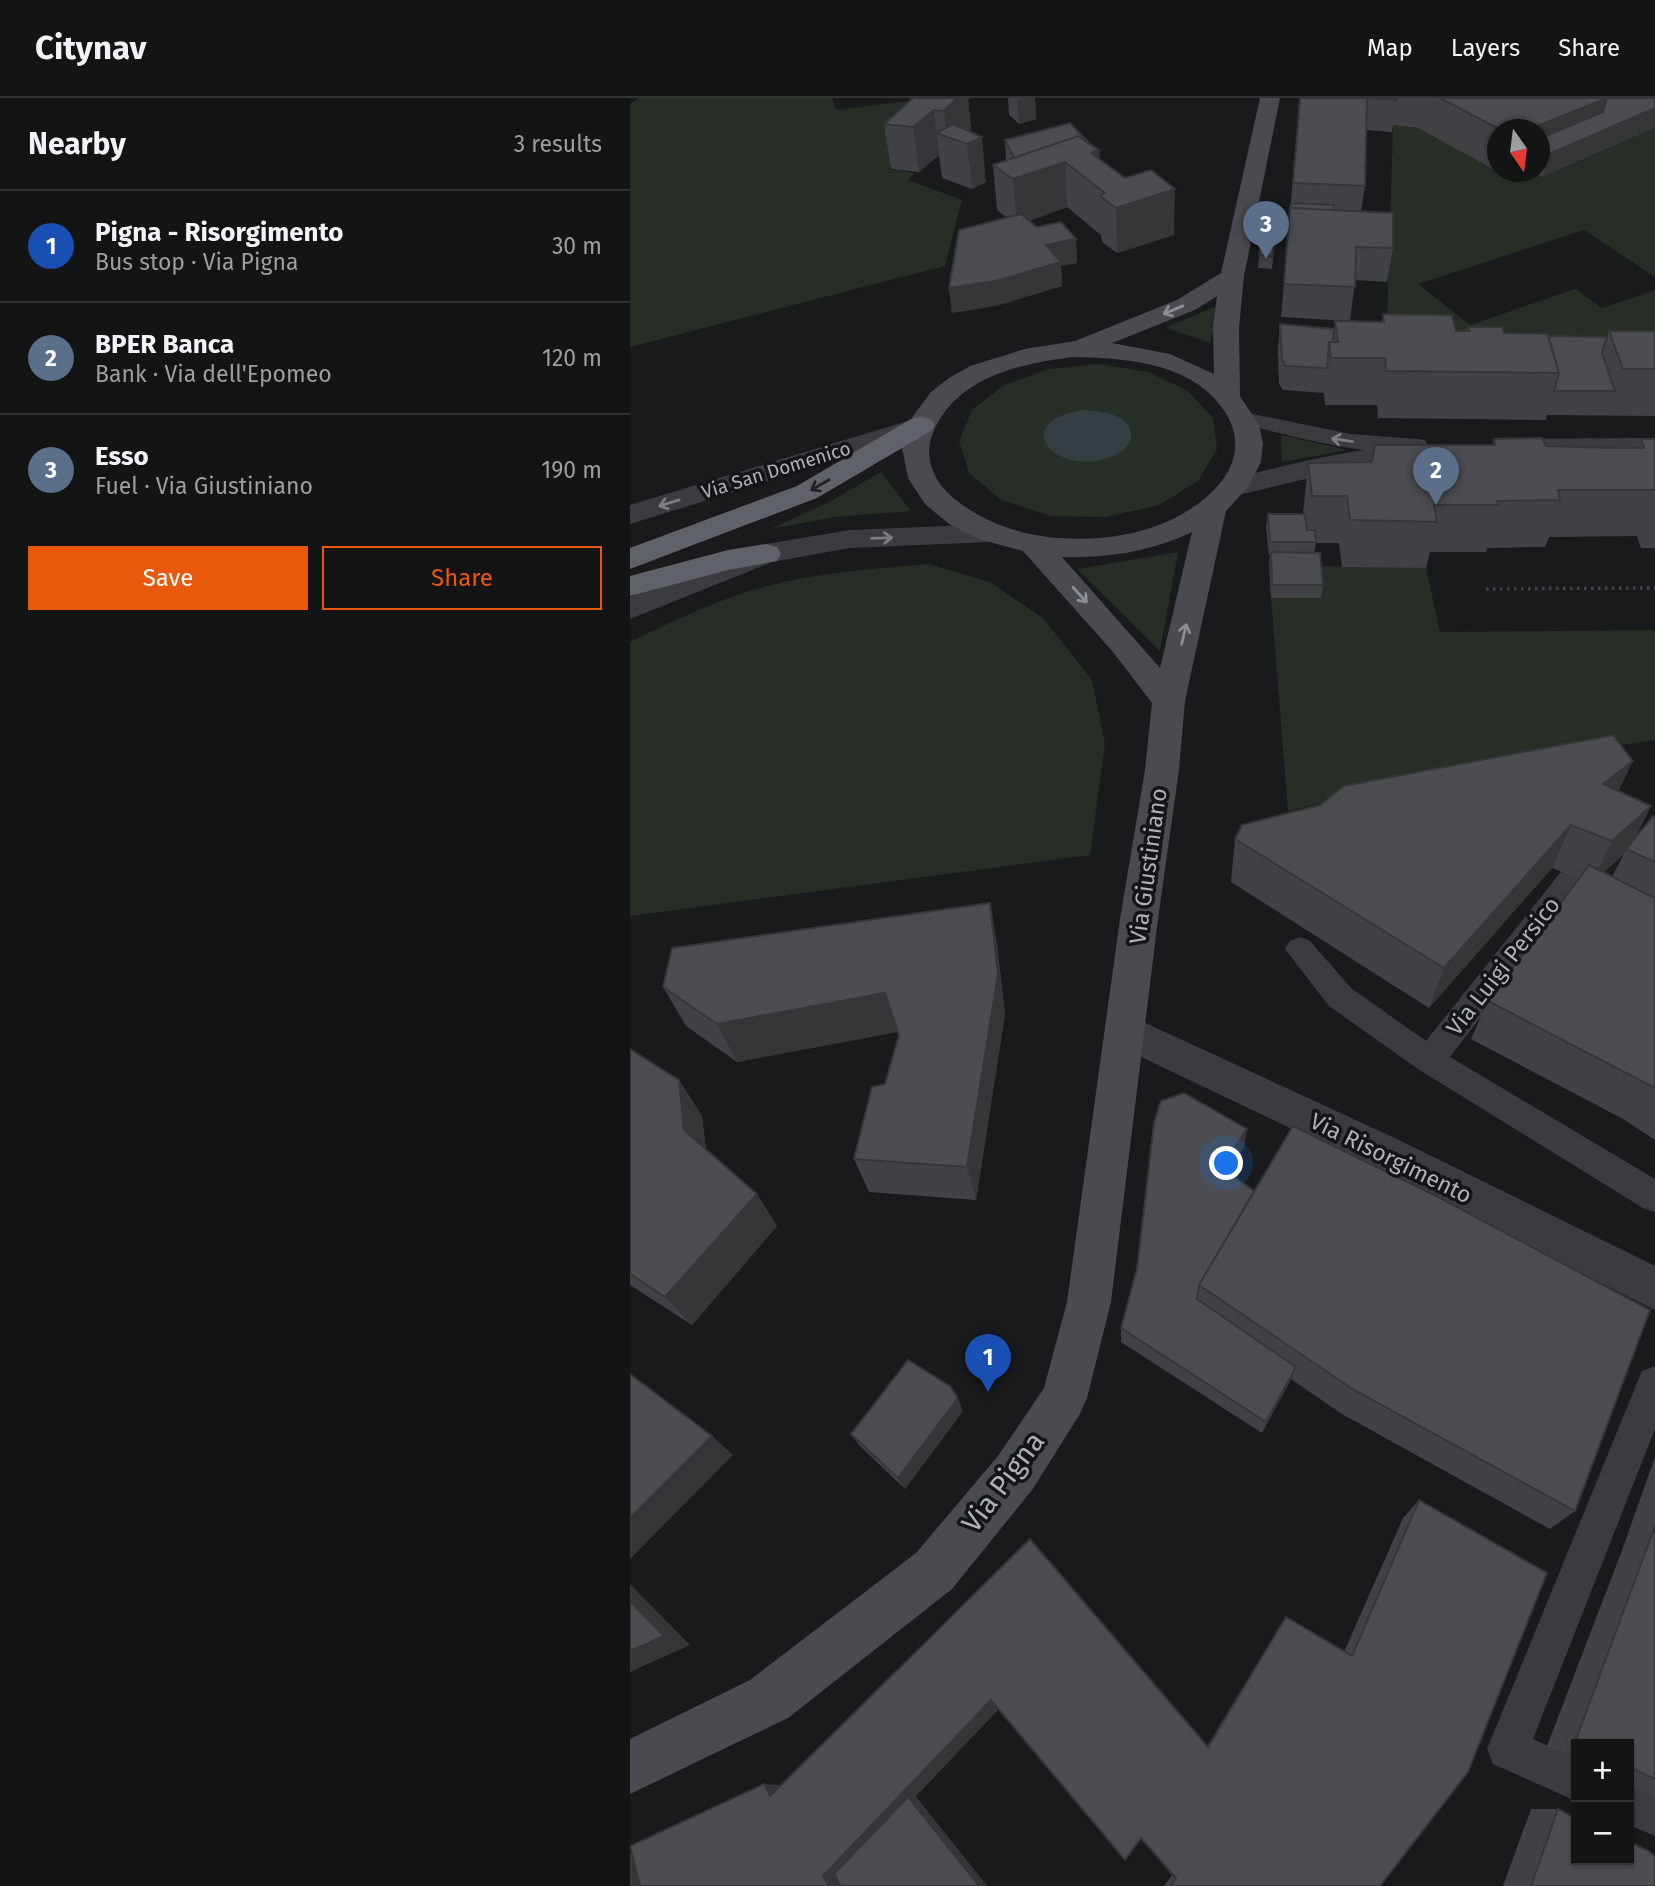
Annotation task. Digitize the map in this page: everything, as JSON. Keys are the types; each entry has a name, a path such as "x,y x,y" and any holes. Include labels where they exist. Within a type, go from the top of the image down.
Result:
{"highway":[{"path":"630,559 807,492 921,425"},
{"path":"630,586 728,560 766,554"}],"main road":[{"path":"1227,395 1226,328 1232,276 1270,98"},
{"path":"1072,349 1186,305 1232,276"},
{"path":"1223,498 1177,529 1133,542 1083,548 1034,545 991,533 958,517 933,496 919,473 915,448 921,425 934,405 953,387 978,372 1007,360 1072,349 1117,350 1160,358 1197,374 1227,395 1243,418"},
{"name":"Via Giustiniano","path":"1126,1031 1169,701 1223,498 1246,464 1249,440 1243,418"},
{"path":"1034,545 1124,645 1169,701"},
{"name":"Via Pigna","path":"630,1767 769,1699 934,1571 1015,1473 1064,1398 1089,1302 1126,1031"}],"street":[{"name":"Via San Domenico","path":"630,515 921,425"},
{"path":"1223,498 1324,464 1385,453 1462,449 1655,451"},
{"path":"630,608 766,554 850,539 991,533"},
{"name":"Via Risorgimento","path":"1126,1031 1382,1152 1655,1289"}],"lane":[{"path":"1243,418 1338,440 1384,446 1462,449 1655,444"},
{"name":"Via Luigi Persico","path":"1429,1060 1570,881 1655,923"},
{"path":"1300,949 1340,997 1429,1060 1655,1197"},
{"path":"1571,1778 1508,1749 1655,1384"},
{"path":"1634,1805 1655,1815"}],"path":[{"path":"1486,589 1655,588"}],"shaded area":[{"path":"638,98 832,98 836,110 935,98 971,98 888,169 915,173 908,180 962,200 945,266 630,347 630,104"},
{"path":"1393,125 1418,128 1487,165 1487,182 1550,182 1550,174 1655,128 1655,277 1584,230 1418,284 1470,325 1575,289 1602,308 1655,290 1655,348 1431,346 1387,323"},
{"path":"1219,305 1210,343 1165,328"},
{"path":"1099,364 1148,372 1188,391 1213,418 1217,449 1198,481 1159,505 1106,517 1050,516 1001,500 969,473 959,441 972,410 1004,385 1048,369"},
{"path":"1084,410 1114,415 1127,423 1131,437 1127,446 1116,455 1092,461 1073,460 1058,455 1048,446 1044,436 1048,425 1061,416"},
{"path":"1281,435 1348,450 1282,462"},
{"path":"881,472 911,511 835,517 770,529 827,503"},
{"path":"1178,552 1160,651 1077,569"},
{"path":"928,564 990,582 1043,618 1092,680 1105,744 1090,855 630,916 630,642 713,604 764,587 825,574"},
{"path":"1318,566 1426,568 1440,632 1655,630 1655,740 1488,764 1288,811 1271,598 1320,598"}],"building":[{"path":"913,98 957,98 944,111 934,110 913,127 884,124"},
{"path":"1300,98 1367,98 1365,186 1293,183"},
{"path":"1440,98 1607,98 1550,121 1487,119 1487,123"},
{"path":"1607,98 1655,98 1655,108 1550,154 1550,134 1603,112"},
{"path":"1070,123 1091,145 1078,136 1014,158 1005,140"},
{"path":"953,124 982,137 967,144 936,133"},
{"path":"1078,136 1099,150 1091,153 1125,178 1151,170 1175,189 1116,208 1100,196 1105,193 1065,162 1013,179 993,165"},
{"path":"1291,203 1334,205 1334,210 1290,208"},
{"path":"1290,208 1393,213 1393,248 1356,247 1355,287 1284,284"},
{"path":"1021,214 1037,227 1061,222 1076,239 1046,245 1061,262 996,281 949,288 959,230"},
{"path":"1261,237 1275,238 1273,256 1259,255"},
{"path":"1383,314 1452,315 1456,331 1470,331 1468,327 1502,327 1504,333 1548,334 1559,373 1386,371 1385,358 1331,358 1329,342 1338,342 1335,321 1384,322"},
{"path":"1280,324 1334,329 1333,342 1329,342 1327,368 1285,366 1282,359"},
{"path":"1609,331 1655,331 1655,369 1623,369"},
{"path":"1548,336 1607,337 1602,353 1615,391 1554,391 1559,373"},
{"path":"1542,438 1546,446 1613,448 1644,448 1641,439 1655,439 1655,490 1558,490 1560,500 1497,501 1498,505 1434,505 1437,522 1350,520 1347,496 1312,496 1308,463 1372,462 1375,445 1495,445 1494,439"},
{"path":"1268,514 1305,514 1307,530 1315,530 1316,542 1270,542"},
{"path":"1271,552 1320,553 1323,585 1272,585"},
{"path":"1613,735 1633,761 1603,784 1651,806 1612,841 1571,825 1444,968 1235,839 1242,825 1320,805 1344,786"},
{"path":"1653,816 1655,817 1655,862 1626,849"},
{"path":"1589,865 1655,898 1655,1088 1488,1001"},
{"path":"990,903 998,974 967,1167 854,1159 872,1087 885,1084 899,1035 885,993 717,1024 663,987 672,948"},
{"path":"630,1049 679,1080 684,1130 757,1194 665,1297 630,1274"},
{"path":"1184,1093 1247,1129 1221,1167 1254,1191 1199,1285 1197,1299 1296,1367 1266,1422 1121,1328 1137,1269 1154,1123 1161,1101"},
{"path":"1293,1126 1440,1198 1650,1310 1575,1511 1354,1390 1199,1285"},
{"path":"908,1360 950,1386 958,1398 898,1478 851,1434"},
{"path":"630,1374 712,1436 630,1518"},
{"path":"1419,1500 1547,1573 1468,1772 1380,1886 1170,1886 1176,1878 1141,1838 1125,1860 991,1700 823,1876 829,1886 640,1886 630,1846 764,1784 770,1796 1030,1539 1208,1747 1286,1617 1352,1656"},
{"path":"1655,1526 1655,1779 1634,1769 1634,1739 1576,1739"},
{"path":"630,1601 664,1636 630,1651"},
{"path":"908,1797 979,1886 841,1886 834,1874"},
{"path":"1558,1809 1571,1816 1571,1865 1634,1865 1634,1844 1655,1856 1655,1886 1531,1886"}],"place":[{"name":"Esso","path":"1266,259"},
{"name":"BPER Banca","path":"1436,505"},
{"name":"Pigna - Risorgimento","path":"988,1392"}]}
